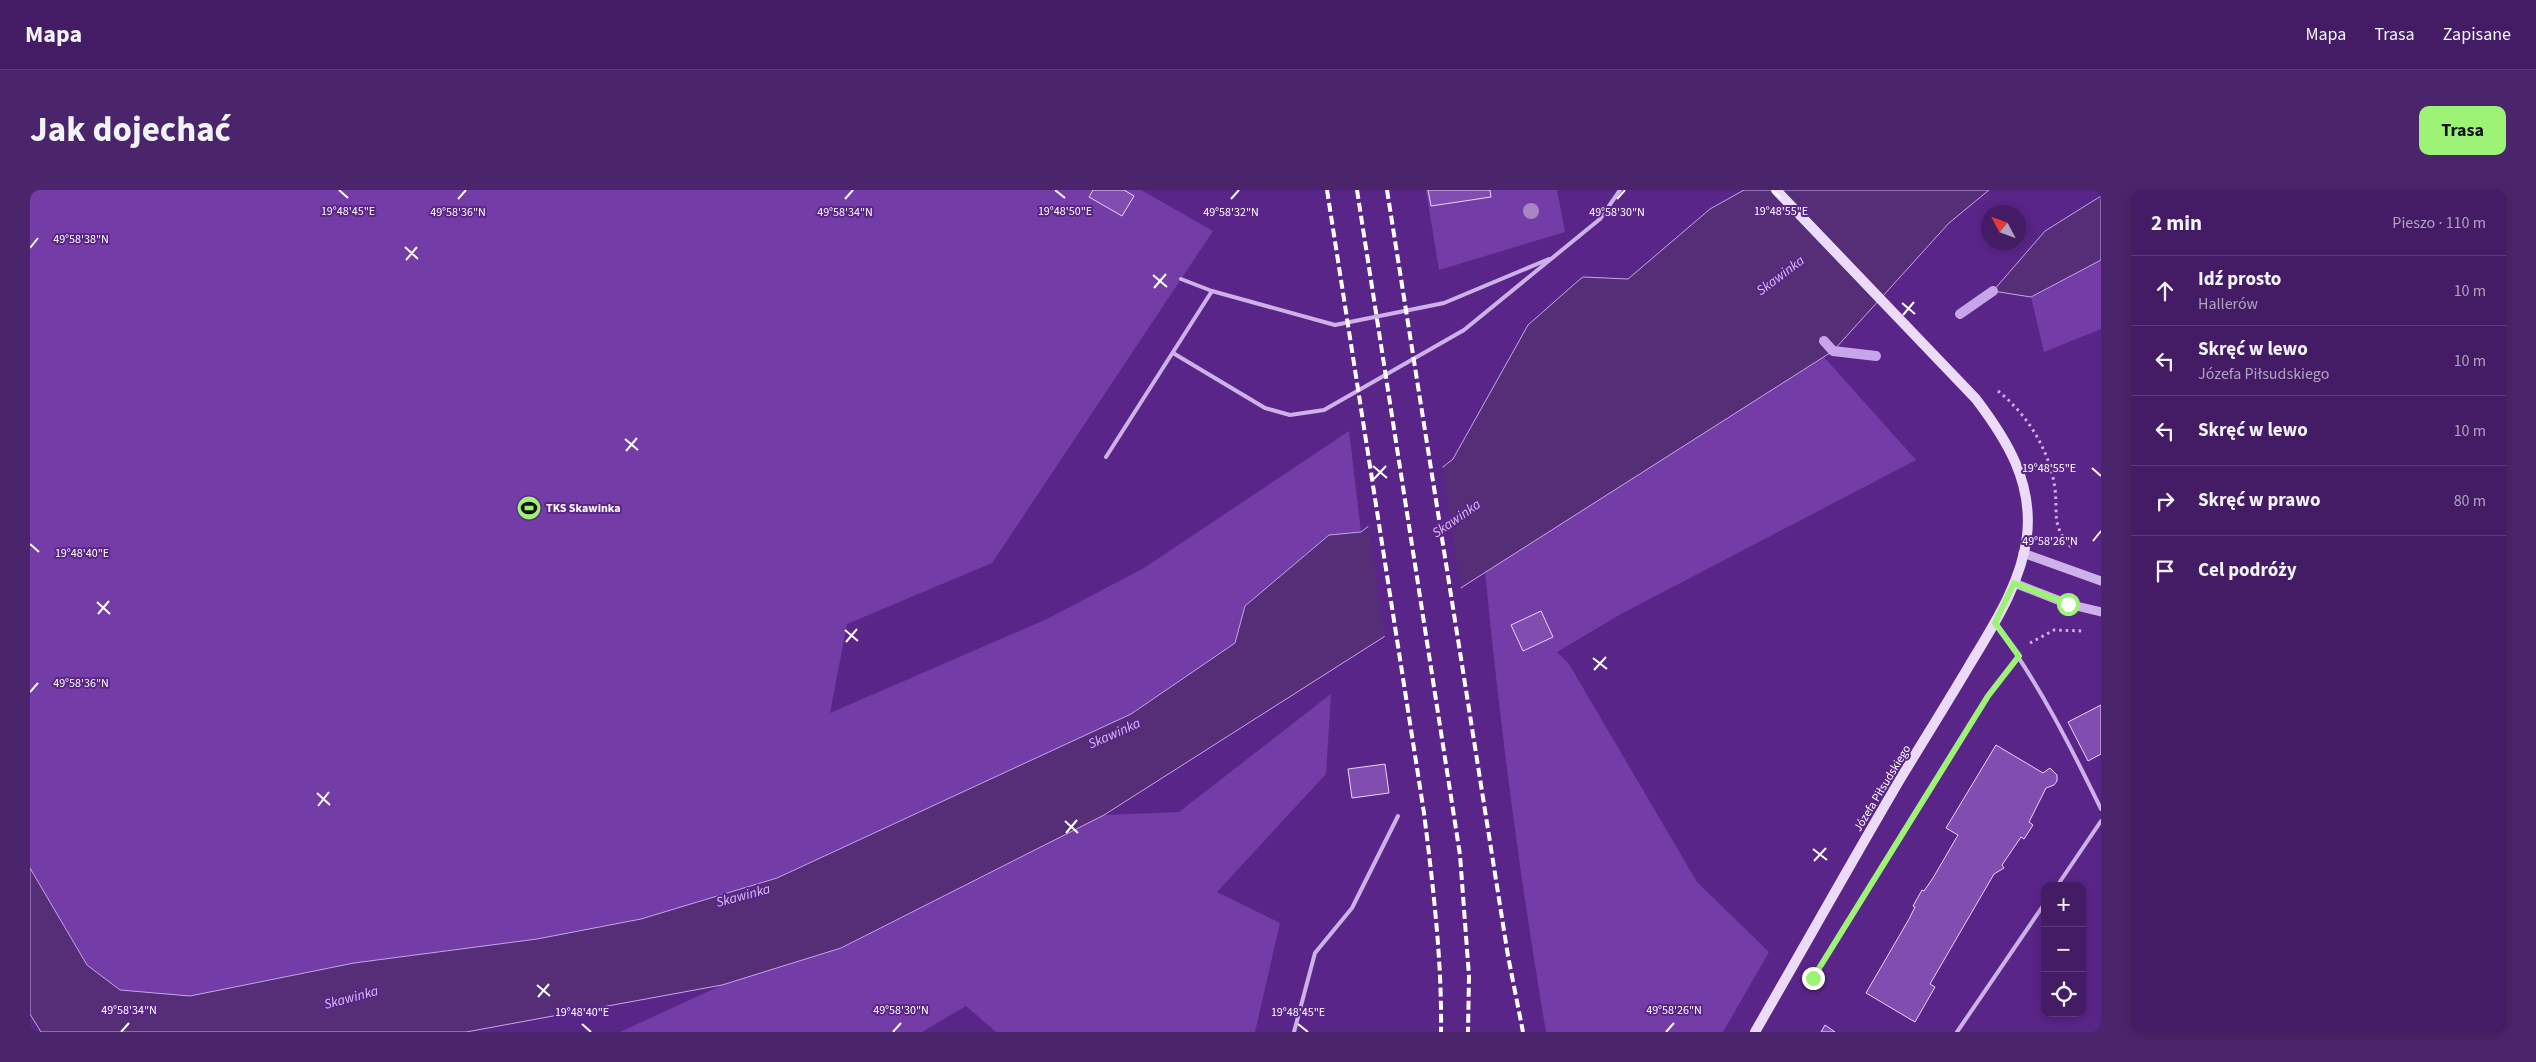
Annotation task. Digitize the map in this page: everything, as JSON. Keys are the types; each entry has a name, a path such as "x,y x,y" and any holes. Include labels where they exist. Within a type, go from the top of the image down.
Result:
{"main road":[{"name":"Józefa Piłsudskiego","path":"1755,1032 1879,816 1995,623 2014,583 2024,553 2028,522 2022,474 2002,435 1976,399 1776,190"}],"street":[{"path":"2024,553 2101,581"},
{"path":"2014,583 2068,604 2101,612"}],"lane":[{"path":"1172,353 1265,408 1290,415 1324,410 1464,330 1600,219 1620,190"},
{"path":"1181,279 1212,292 1335,325 1444,303 1553,257"},
{"path":"1106,457 1212,292"},
{"path":"1995,623 2019,656 2061,726 2101,809"},
{"path":"1294,1032 1314,953 1352,908 1398,816"},
{"path":"2060,882 2101,821"},
{"path":"1957,1032 2041,909"}],"path":[{"path":"1995,388 2018,407 2042,446 2055,489 2055,519 2063,538 2073,549"},
{"path":"1818,969 1988,696 2026,646 2054,630 2086,631"}],"shaded area":[{"name":"TKS Skawinka","path":"30,190 1141,190 1213,231 992,563 847,624 830,713 1047,619 1144,568 1349,431 1361,532 1329,535 1245,606 1235,643 1132,714 777,878 641,919 537,939 354,963 190,996 120,990 87,965 30,868"},
{"path":"1426,190 1557,190 1565,232 1439,270"},
{"path":"2101,260 2101,329 2044,352 2031,297"},
{"path":"1824,357 1916,460 1621,614 1557,652 1569,664 1697,882 1769,952 1723,1032 1546,1032 1511,802 1485,571"},
{"path":"1331,694 1326,774 1217,892 1280,923 1255,1032 996,1032 966,1006 922,1032 620,1032 722,985 841,948 1104,815 1179,812"}],"water":[{"name":"Skawinka","path":"1744,190 1989,190 1949,223 1833,351 1104,815 841,948 722,985 466,1032 41,1032 30,1014 30,868 87,965 120,990 190,996 354,963 537,939 641,919 777,878 1131,714 1235,643 1245,606 1329,535 1361,532 1453,459 1528,325 1579,280 1583,277 1628,279 1710,209"},
{"path":"2101,196 2101,260 2031,297 1993,291 2045,231"}],"pier":[{"path":"1442,464 1461,590 1385,638 1368,524"}],"building":[{"path":"1093,190 1124,190 1134,196 1122,216 1089,197"},
{"path":"1428,190 1490,190 1491,197 1431,206"},
{"path":"1541,611 1553,637 1523,651 1511,625"},
{"path":"2101,705 2101,754 2088,761 2068,722"},
{"path":"1996,745 2043,773 2050,768 2057,775 2057,781 2054,785 2046,788 2029,822 2033,825 2024,839 2021,837 2002,865 2004,868 1994,874 1930,984 1935,987 1915,1022 1866,993 1909,919 1915,907 1913,906 1922,890 1924,891 1933,878 1958,835 1946,828"},
{"path":"1385,764 1389,793 1352,798 1348,769"},
{"path":"1825,1025 1835,1032 1821,1032"}],"waterway":[{"path":"1960,314 1993,291"},
{"path":"1824,341 1833,351 1876,356"}],"railway":[{"path":"1327,190 1424,813 1434,895 1441,1032"},
{"path":"1357,190 1460,855 1469,976 1468,1032"},
{"path":"1387,190 1508,956 1523,1032"}],"place":[{"name":"TKS Skawinka","path":"529,508"}],"route":[{"path":"1813,978 1988,696 2019,656 1995,623 2014,583 2068,604"}]}
